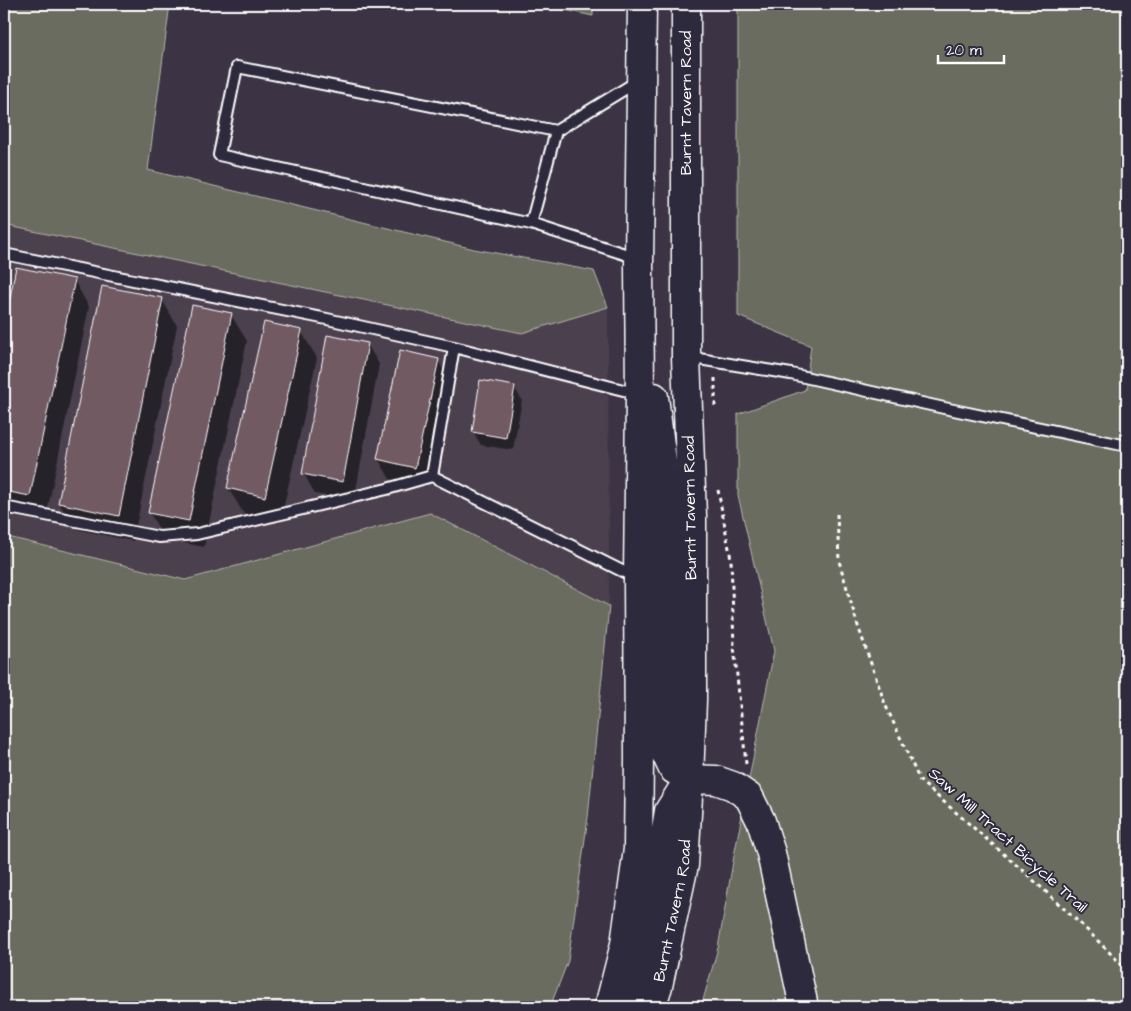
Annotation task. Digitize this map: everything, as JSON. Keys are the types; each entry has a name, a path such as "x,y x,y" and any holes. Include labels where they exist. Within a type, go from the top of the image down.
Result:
{"main road":[{"path":"609,1007 625,944 638,849 639,262 642,4"},
{"name":"Burnt Tavern Road","path":"651,1007 658,986 684,865 692,700 692,526 686,357 686,4"},
{"path":"639,262 664,478 665,752 673,769 689,779 716,780 733,786 749,797 762,821 771,854 804,1007"},
{"path":"628,1007 645,957 669,811 689,779"}],"lane":[{"path":"639,262 531,224 219,155 237,67 556,131 641,79"},
{"path":"531,224 556,131"},
{"path":"4,254 317,317 454,347 640,395"},
{"path":"432,476 454,347"},
{"path":"686,357 791,374 1127,446"},
{"path":"4,507 159,537 197,534 387,489 432,476 638,578"}],"path":[{"path":"715,408 715,373 717,362"},
{"path":"717,488 731,558 735,656 749,797"},
{"name":"Saw Mill Tract Bicycle Trail","path":"837,514 838,561 857,624 885,704 920,781 1030,877 1127,970"}],"shaded area":[{"path":"4,225 522,333 608,307 609,606 430,513 185,580 4,536"}],"green space":[{"path":"4,4 170,4 148,170 474,249 594,271 608,307 522,333 4,225"},
{"path":"537,4 593,4 593,16"},
{"path":"738,4 1127,4 1127,1007 701,1007 718,948 774,651 738,495 738,414 805,390 811,346 738,316"},
{"path":"430,513 609,606 588,817 568,961 550,1007 4,1007 4,536 185,580"}],"building":[{"path":"16,267 75,279 30,496 4,491 4,328"},
{"path":"102,286 163,298 119,516 58,503"},
{"path":"192,305 232,313 189,521 148,513"},
{"path":"264,322 302,330 265,497 227,488"},
{"path":"327,335 368,343 343,482 302,474"},
{"path":"400,350 439,359 415,468 377,459"},
{"path":"480,380 515,386 506,438 472,432"}]}
